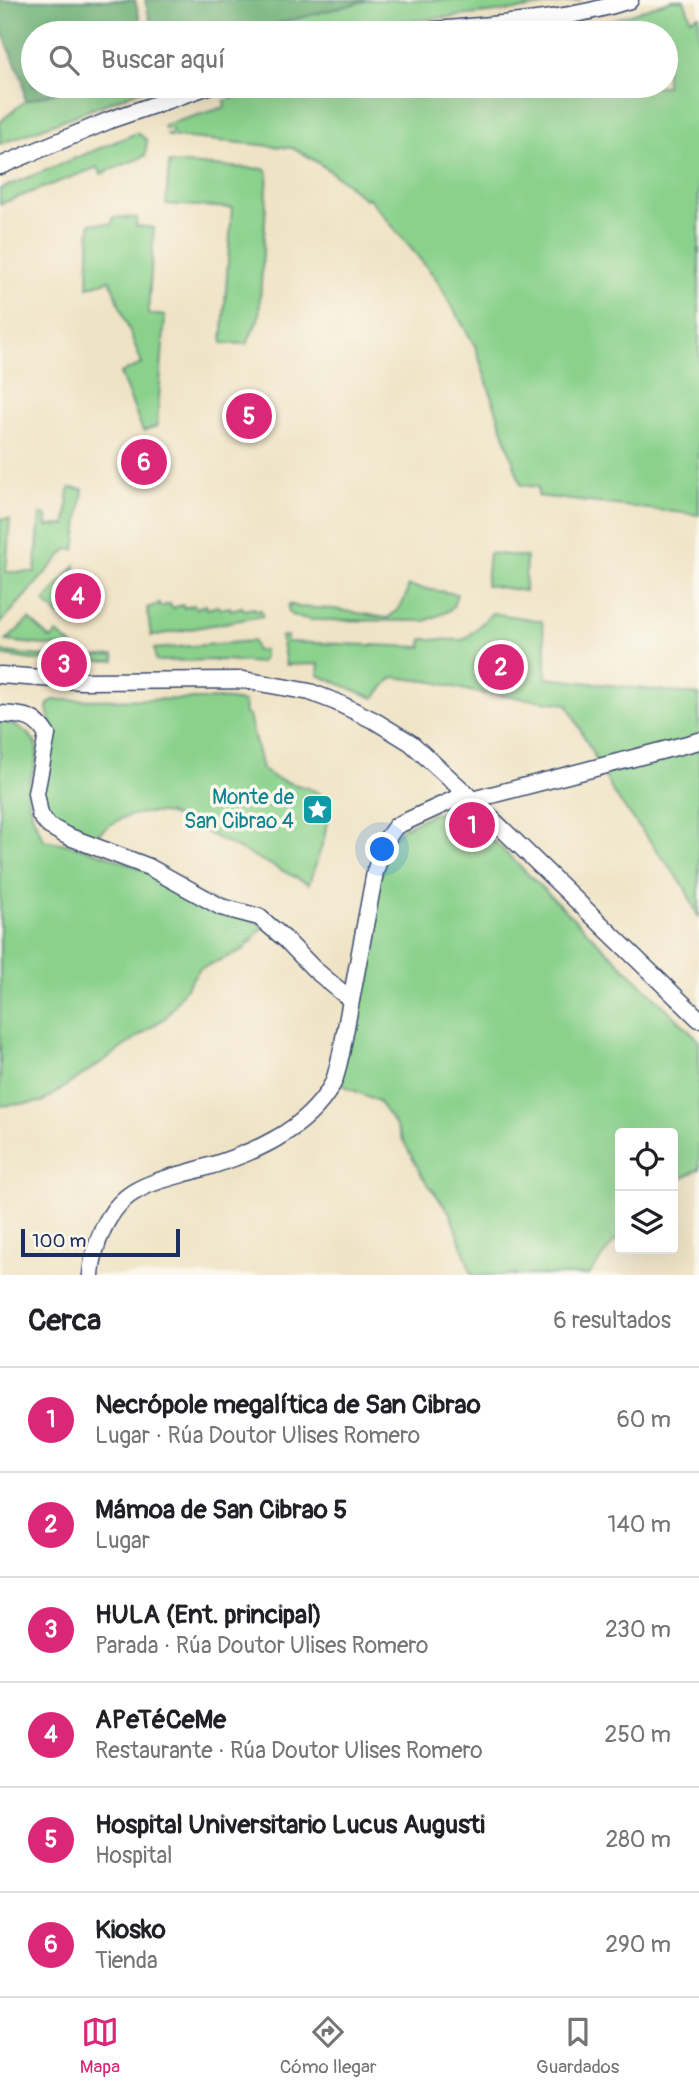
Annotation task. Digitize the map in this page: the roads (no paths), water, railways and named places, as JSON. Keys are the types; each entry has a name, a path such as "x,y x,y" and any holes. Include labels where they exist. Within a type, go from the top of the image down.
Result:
{"street":[{"path":"529,21 559,18 630,0"},
{"path":"0,166 110,120 174,98"},
{"path":"0,676 82,681 244,680 310,692 376,721 411,743 699,1019"},
{"path":"0,714 23,716 38,721 47,735 36,793 40,815 49,826 67,836 149,867 221,907 259,917 351,1000"},
{"path":"90,1275 101,1233 112,1213 131,1193 150,1184 218,1164 266,1144 300,1124 318,1105 333,1083 375,872 385,841 396,827 469,797 699,741"}],"place":[{"name":"Hospital Universitario Lucus Augusti","path":"249,416"},
{"name":"Kiosko","path":"144,462"},
{"name":"APeTéCeMe","path":"78,596"},
{"name":"HULA (Ent. principal)","path":"64,664"},
{"name":"Mámoa de San Cibrao 5","path":"501,667"},
{"name":"Monte de San Cibrao 4","path":"317,809"},
{"name":"Necrópole megalítica de San Cibrao","path":"472,825"}]}
